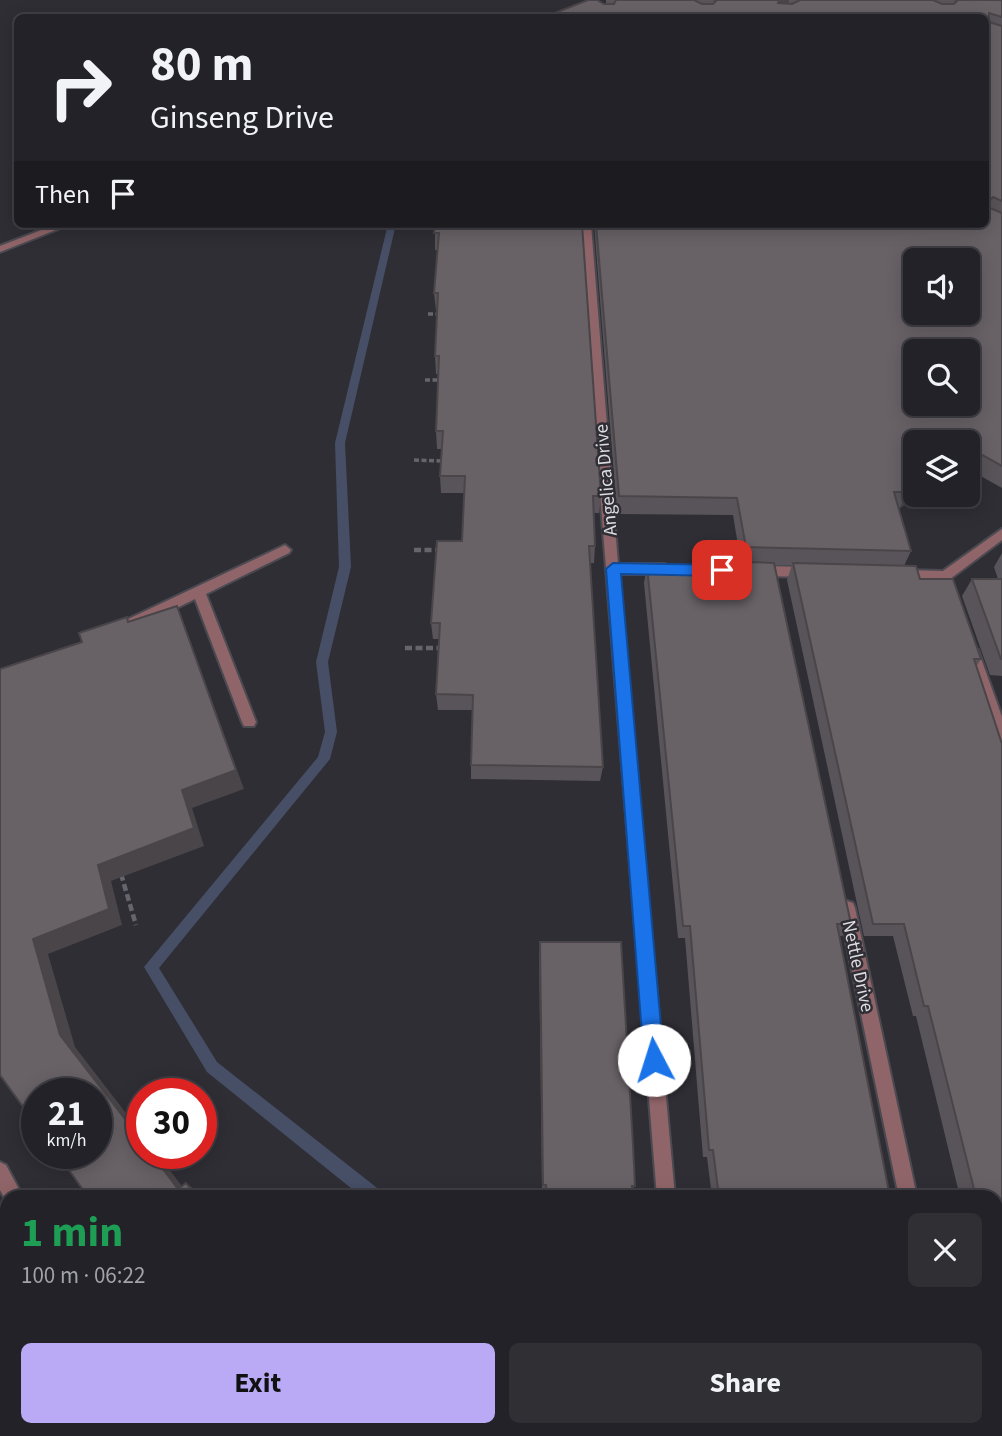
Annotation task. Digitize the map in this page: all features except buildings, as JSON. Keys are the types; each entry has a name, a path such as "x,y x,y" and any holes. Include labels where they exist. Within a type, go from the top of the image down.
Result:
{"street":[{"path":"0,248 55,228"},
{"name":"Angelica Drive","path":"586,228 665,1190"},
{"path":"894,575 948,582 1002,533"},
{"path":"111,633 285,550"},
{"path":"613,569 681,570"},
{"path":"749,570 777,578 828,572"},
{"path":"198,592 249,722"},
{"path":"967,638 1002,737"},
{"name":"Nettle Drive","path":"845,898 907,1190"},
{"path":"0,1171 10,1190"}],"path":[{"path":"428,314 442,314"},
{"path":"425,380 451,380"},
{"path":"414,460 454,461"},
{"path":"414,550 453,550"},
{"path":"405,648 445,648"},
{"path":"121,871 136,925"}],"waterway":[{"path":"366,1190 212,1067 151,967 324,759 331,732 322,662 345,567 340,443 391,228"}],"route":[{"path":"654,1060 613,569 722,570"}]}
